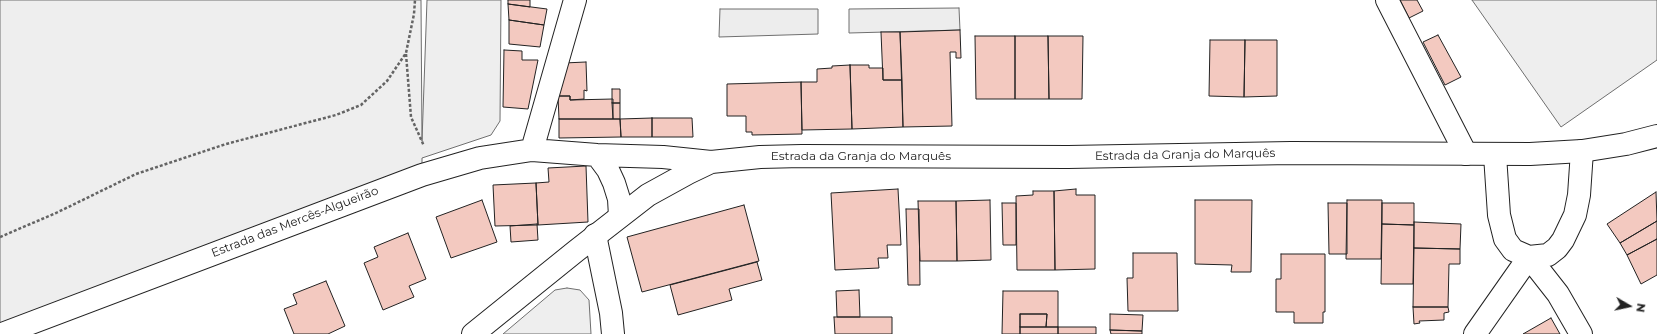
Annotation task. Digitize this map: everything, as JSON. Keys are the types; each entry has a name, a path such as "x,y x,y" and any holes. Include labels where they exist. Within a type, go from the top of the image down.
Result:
{"street":[{"path":"532,150 575,0"},
{"path":"1387,0 1466,154"},
{"name":"Estrada da Granja do Marquês","path":"597,155 663,157 711,162 760,157 802,156 1068,157 1291,153 1495,155 1582,151 1626,144 1657,136"},
{"name":"Estrada das Mercês-Algueirão","path":"2,334 385,188 435,171 480,158 532,150 597,155"},
{"path":"1474,334 1529,257 1548,254 1557,248 1564,240 1575,215 1578,202 1582,151"},
{"path":"597,155 608,170 614,183 619,200 620,216"},
{"path":"1495,155 1499,215 1505,239 1514,250 1529,257 1558,294 1581,334"},
{"name":"Estrada da Granja do Marquês","path":"473,334 595,235 648,195 711,162"},
{"path":"595,235 611,314 613,334"}],"path":[{"path":"415,0 414,14 406,53 411,117 435,171"},
{"path":"0,237 136,174 226,144 336,115 361,105 387,81 406,53"}],"shaded area":[{"path":"0,0 421,0 422,141 427,0 501,0 500,121 491,135 422,158 422,175 0,334"},
{"path":"1472,0 1657,0 1657,60 1561,127"},
{"path":"959,8 960,30 849,33 849,9"},
{"path":"720,9 818,9 818,34 719,37"},
{"path":"567,288 580,290 589,300 591,334 503,334 555,290"}],"building":[{"path":"508,0 530,0 530,7 508,4"},
{"path":"1400,0 1417,0 1423,11 1409,18"},
{"path":"508,4 547,9 544,25 509,20"},
{"path":"509,20 544,25 540,47 509,44"},
{"path":"960,30 961,58 956,58 956,52 950,52 952,126 903,127 900,32"},
{"path":"881,32 900,32 902,80 883,80"},
{"path":"1438,35 1461,77 1445,85 1423,42"},
{"path":"975,36 1015,36 1015,99 976,99"},
{"path":"1015,36 1048,36 1049,99 1015,99"},
{"path":"1048,36 1083,36 1082,99 1049,99"},
{"path":"1210,40 1245,40 1244,97 1209,96"},
{"path":"1245,40 1277,40 1277,96 1244,97"},
{"path":"504,50 522,51 522,60 538,60 528,109 503,107"},
{"path":"586,62 587,91 584,90 584,99 570,100 570,96 558,96 564,63"},
{"path":"850,65 852,129 802,130 801,82 817,82 817,69"},
{"path":"850,65 869,65 869,68 883,68 883,80 902,80 903,127 852,129"},
{"path":"801,82 802,134 752,135 752,132 746,132 746,116 727,116 727,84"},
{"path":"612,89 620,89 620,103 612,103"},
{"path":"558,96 570,96 570,100 613,99 613,119 559,119"},
{"path":"612,103 620,103 620,119 613,119"},
{"path":"652,118 652,137 621,137 620,119"},
{"path":"652,118 692,118 693,137 652,137"},
{"path":"559,119 620,119 621,137 559,138"},
{"path":"586,166 588,222 538,225 536,183 549,182 548,168"},
{"path":"536,183 538,225 495,226 493,185"},
{"path":"898,189 901,245 887,245 888,258 878,258 879,268 835,270 831,193"},
{"path":"1076,189 1076,195 1095,195 1095,269 1055,270 1054,191"},
{"path":"1033,191 1054,191 1055,270 1017,270 1016,196 1033,195"},
{"path":"1656,192 1657,221 1620,243 1607,224"},
{"path":"482,200 497,242 451,258 436,217"},
{"path":"990,200 991,260 957,261 956,201"},
{"path":"1195,200 1252,200 1251,272 1231,272 1232,265 1195,264"},
{"path":"1347,200 1382,200 1381,259 1346,259"},
{"path":"918,201 956,201 957,261 920,261"},
{"path":"1002,203 1016,203 1016,245 1003,245"},
{"path":"1328,203 1347,203 1347,254 1329,254"},
{"path":"1382,203 1414,203 1414,225 1382,224"},
{"path":"744,205 759,261 642,292 627,237"},
{"path":"906,209 919,209 920,285 908,285"},
{"path":"1657,221 1657,239 1627,255 1620,243"},
{"path":"1414,222 1461,224 1460,249 1414,248"},
{"path":"537,224 538,240 511,242 510,226"},
{"path":"1382,224 1414,225 1413,284 1381,284"},
{"path":"408,233 426,279 409,286 414,297 383,310 364,263 378,257 374,247"},
{"path":"1657,239 1657,275 1641,284 1627,255"},
{"path":"1414,248 1460,249 1460,264 1449,264 1448,307 1413,307"},
{"path":"1133,253 1177,253 1178,311 1128,311 1127,278 1133,278"},
{"path":"1281,254 1325,254 1325,312 1323,312 1323,323 1294,323 1294,312 1276,312 1276,279 1281,279"},
{"path":"757,262 762,280 729,289 732,300 678,315 670,285"},
{"path":"326,281 345,326 328,334 294,334 284,309 297,304 293,294"},
{"path":"859,290 860,317 837,317 836,291"},
{"path":"1003,291 1058,291 1058,327 1046,327 1047,314 1020,314 1020,334 1002,334"},
{"path":"1413,307 1448,307 1449,312 1444,313 1444,320 1419,321 1420,323 1414,324"},
{"path":"1020,314 1047,314 1046,327 1020,327"},
{"path":"1110,314 1143,315 1142,331 1110,330"},
{"path":"834,317 892,317 892,334 835,334"},
{"path":"1551,318 1560,334 1523,334"},
{"path":"1020,327 1058,327 1058,334 1020,334"},
{"path":"1058,327 1096,327 1096,334 1058,334"},
{"path":"1110,330 1142,331 1142,334 1111,334"}]}
